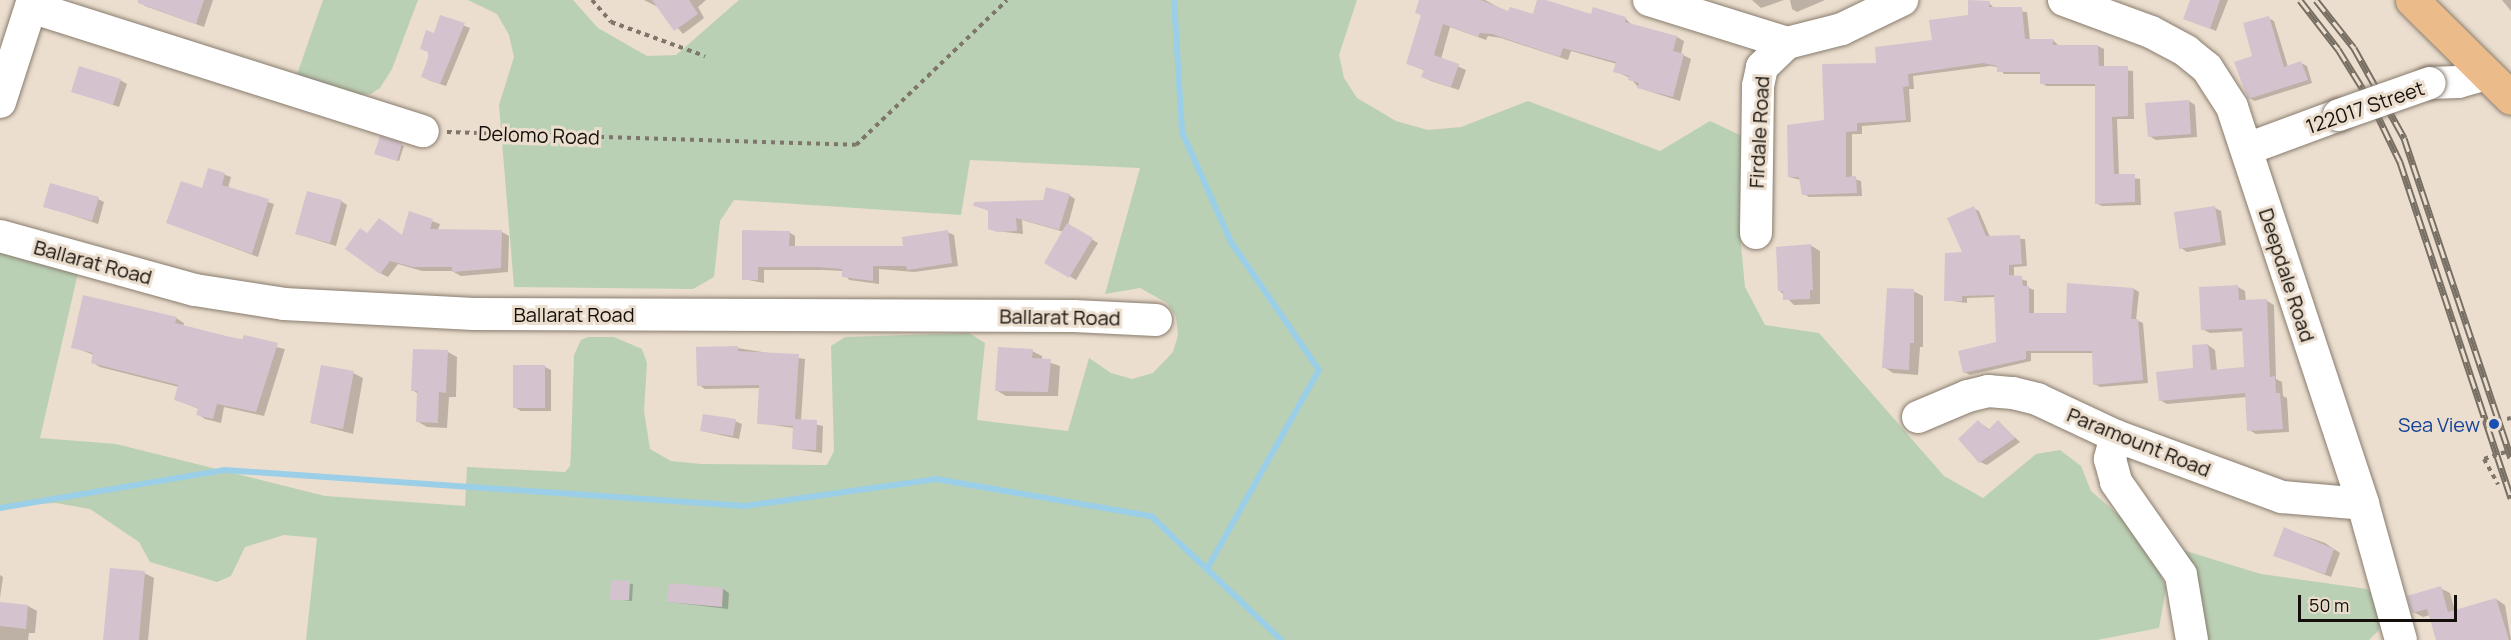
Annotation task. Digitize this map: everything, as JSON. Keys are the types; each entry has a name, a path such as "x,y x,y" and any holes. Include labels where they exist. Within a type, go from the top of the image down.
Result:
{"main road":[{"path":"2412,0 2511,98"}],"street":[{"path":"1649,0 1787,43"},
{"name":"Firdale Road","path":"1756,233 1758,86 1762,67 1787,43 1842,29 1902,0"},
{"name":"Deepdale Road","path":"2064,0 2151,32 2207,68 2232,107 2363,504 2401,640"},
{"path":"0,102 32,3 423,131"},
{"name":"122017 Street","path":"2247,149 2430,83 2458,82 2486,74"},
{"name":"Ballarat Road","path":"0,236 195,290 284,304 474,314 1074,316 1156,320"},
{"name":"Paramount Road","path":"1918,417 1968,396 1988,391 2013,393 2037,399 2116,436 2282,497 2363,504"},
{"path":"2116,436 2110,459 2116,482 2181,575 2192,640"}],"path":[{"path":"592,0 611,22 705,56"},
{"name":"Delomo Road","path":"423,131 856,145 1007,0"},
{"path":"2498,484 2484,459 2511,450"}],"green space":[{"path":"323,0 418,0 392,69 380,88 371,94 342,97 295,80"},
{"path":"468,0 573,0 598,28 647,56 676,55 739,0 1357,0 1339,55 1344,78 1357,98 1396,121 1428,130 1461,127 1528,101 1660,151 1710,121 1744,137 1739,224 1745,287 1765,325 1819,333 1944,476 1983,498 2036,454 2060,450 2081,466 2091,491 2146,539 2166,588 2159,628 2097,640 306,640 317,538 284,535 245,547 231,576 217,582 150,562 139,542 90,509 56,503 0,506 0,252 78,273 40,438 116,444 325,496 465,506 467,467 565,472 570,466 574,355 581,340 588,337 614,337 642,349 647,363 644,411 650,449 671,461 701,464 827,465 834,451 831,346 845,337 969,333 985,343 977,420 1068,431 1089,358 1111,373 1132,379 1153,373 1173,352 1178,335 1176,317 1167,303 1140,288 1105,294 1140,168 970,160 961,215 734,200 720,221 714,277 693,289 514,287 499,105 514,57 509,35 497,14"},
{"path":"2176,548 2261,574 2367,589 2378,599 2383,614 2379,630 2369,640 2205,640"}],"building":[{"path":"138,0 204,0 196,24 138,3"},
{"path":"652,0 689,0 698,14 674,31"},
{"path":"1419,0 1481,0 1508,11 1510,7 1533,14 1537,0 1546,0 1591,14 1593,7 1626,17 1625,22 1677,36 1673,51 1684,54 1673,97 1637,88 1639,83 1628,80 1629,76 1613,72 1616,62 1563,48 1560,57 1492,34 1480,33 1478,37 1443,24 1434,55 1459,64 1451,87 1421,77 1424,70 1406,64 1421,15 1415,13"},
{"path":"1968,0 1990,1 1989,7 2022,7 2025,39 2053,39 2053,45 2098,45 2099,66 2128,66 2128,116 2112,117 2114,174 2135,174 2135,202 2095,204 2095,84 2040,84 2040,72 1997,72 1997,66 1983,63 1908,74 1909,86 1903,87 1906,120 1857,123 1857,131 1846,132 1846,177 1856,176 1857,193 1802,195 1799,177 1788,177 1787,125 1824,120 1822,64 1876,63 1875,47 1932,40 1929,20 1968,15"},
{"path":"2190,0 2220,0 2210,29 2183,19"},
{"path":"440,15 465,23 440,84 421,77 428,52 420,49 426,30 434,33"},
{"path":"2269,16 2284,67 2301,61 2308,80 2248,99 2234,62 2252,56 2243,23"},
{"path":"79,66 121,79 113,105 71,92"},
{"path":"2189,100 2191,134 2148,137 2145,103"},
{"path":"380,136 402,143 397,161 374,154"},
{"path":"208,168 225,173 222,185 269,199 252,254 166,223 181,181 202,188"},
{"path":"50,183 99,197 92,221 43,207"},
{"path":"1046,187 1070,194 1059,230 1016,218 1017,231 997,232 988,229 988,210 973,206 974,202 1043,200"},
{"path":"307,191 342,200 330,243 295,234"},
{"path":"1974,206 1986,236 2020,235 2022,264 2009,265 2009,275 2022,276 2023,286 2029,286 2029,313 2066,313 2067,283 2134,288 2131,319 2138,319 2143,380 2093,385 2092,351 2026,351 2026,359 1963,373 1958,351 1996,342 1994,295 1962,296 1962,301 1944,301 1945,253 1962,252 1947,218"},
{"path":"2215,206 2221,242 2179,249 2174,212"},
{"path":"409,211 433,219 430,229 502,230 501,268 452,272 452,267 413,267 390,261 380,274 345,249 360,228 367,233 379,218 402,235"},
{"path":"1067,223 1093,238 1069,278 1044,263"},
{"path":"742,230 790,231 789,246 903,246 902,237 948,230 952,263 907,270 906,266 873,266 873,281 842,277 842,269 758,267 758,280 742,280"},
{"path":"1811,244 1813,290 1810,290 1810,299 1783,300 1783,291 1778,291 1776,247"},
{"path":"2238,285 2239,300 2267,299 2270,377 2275,376 2276,393 2280,393 2283,429 2247,431 2245,393 2159,401 2156,372 2193,368 2192,345 2208,344 2211,370 2244,367 2242,328 2201,330 2199,287"},
{"path":"1887,288 1914,289 1914,343 1910,343 1909,370 1882,368"},
{"path":"83,295 177,317 175,323 242,340 244,335 278,343 256,412 217,404 213,419 196,415 198,408 174,400 178,385 91,363 93,353 71,348"},
{"path":"738,346 738,351 799,354 795,419 817,420 816,450 792,449 793,426 757,424 759,385 697,386 696,347"},
{"path":"998,347 1033,349 1032,358 1051,359 1048,392 995,391"},
{"path":"413,349 448,350 446,393 439,392 438,423 416,422 417,391 411,391"},
{"path":"321,365 354,371 343,429 310,423"},
{"path":"513,365 545,365 545,408 513,408"},
{"path":"703,414 736,419 733,436 700,431"},
{"path":"1978,420 1988,430 1998,420 2015,438 1979,463 1958,439"},
{"path":"2284,527 2334,549 2325,574 2273,556"},
{"path":"110,568 145,571 139,640 103,640"},
{"path":"611,580 630,581 629,600 610,600"},
{"path":"669,583 723,588 722,607 667,602"},
{"path":"2441,586 2448,612 2496,598 2509,640 2436,640 2427,609 2412,613 2407,596"},
{"path":"0,602 28,605 26,629 0,626"}],"waterway":[{"path":"1174,0 1182,132 1231,242 1319,370 1207,569"},
{"path":"0,508 224,470 745,506 936,479 1151,516 1281,640"}],"railway":[{"path":"2300,0 2338,49 2371,102 2400,162 2511,498"},
{"path":"2316,0 2354,48 2404,138 2511,458"}],"place":[{"name":"Sea View","path":"2494,424"}]}
